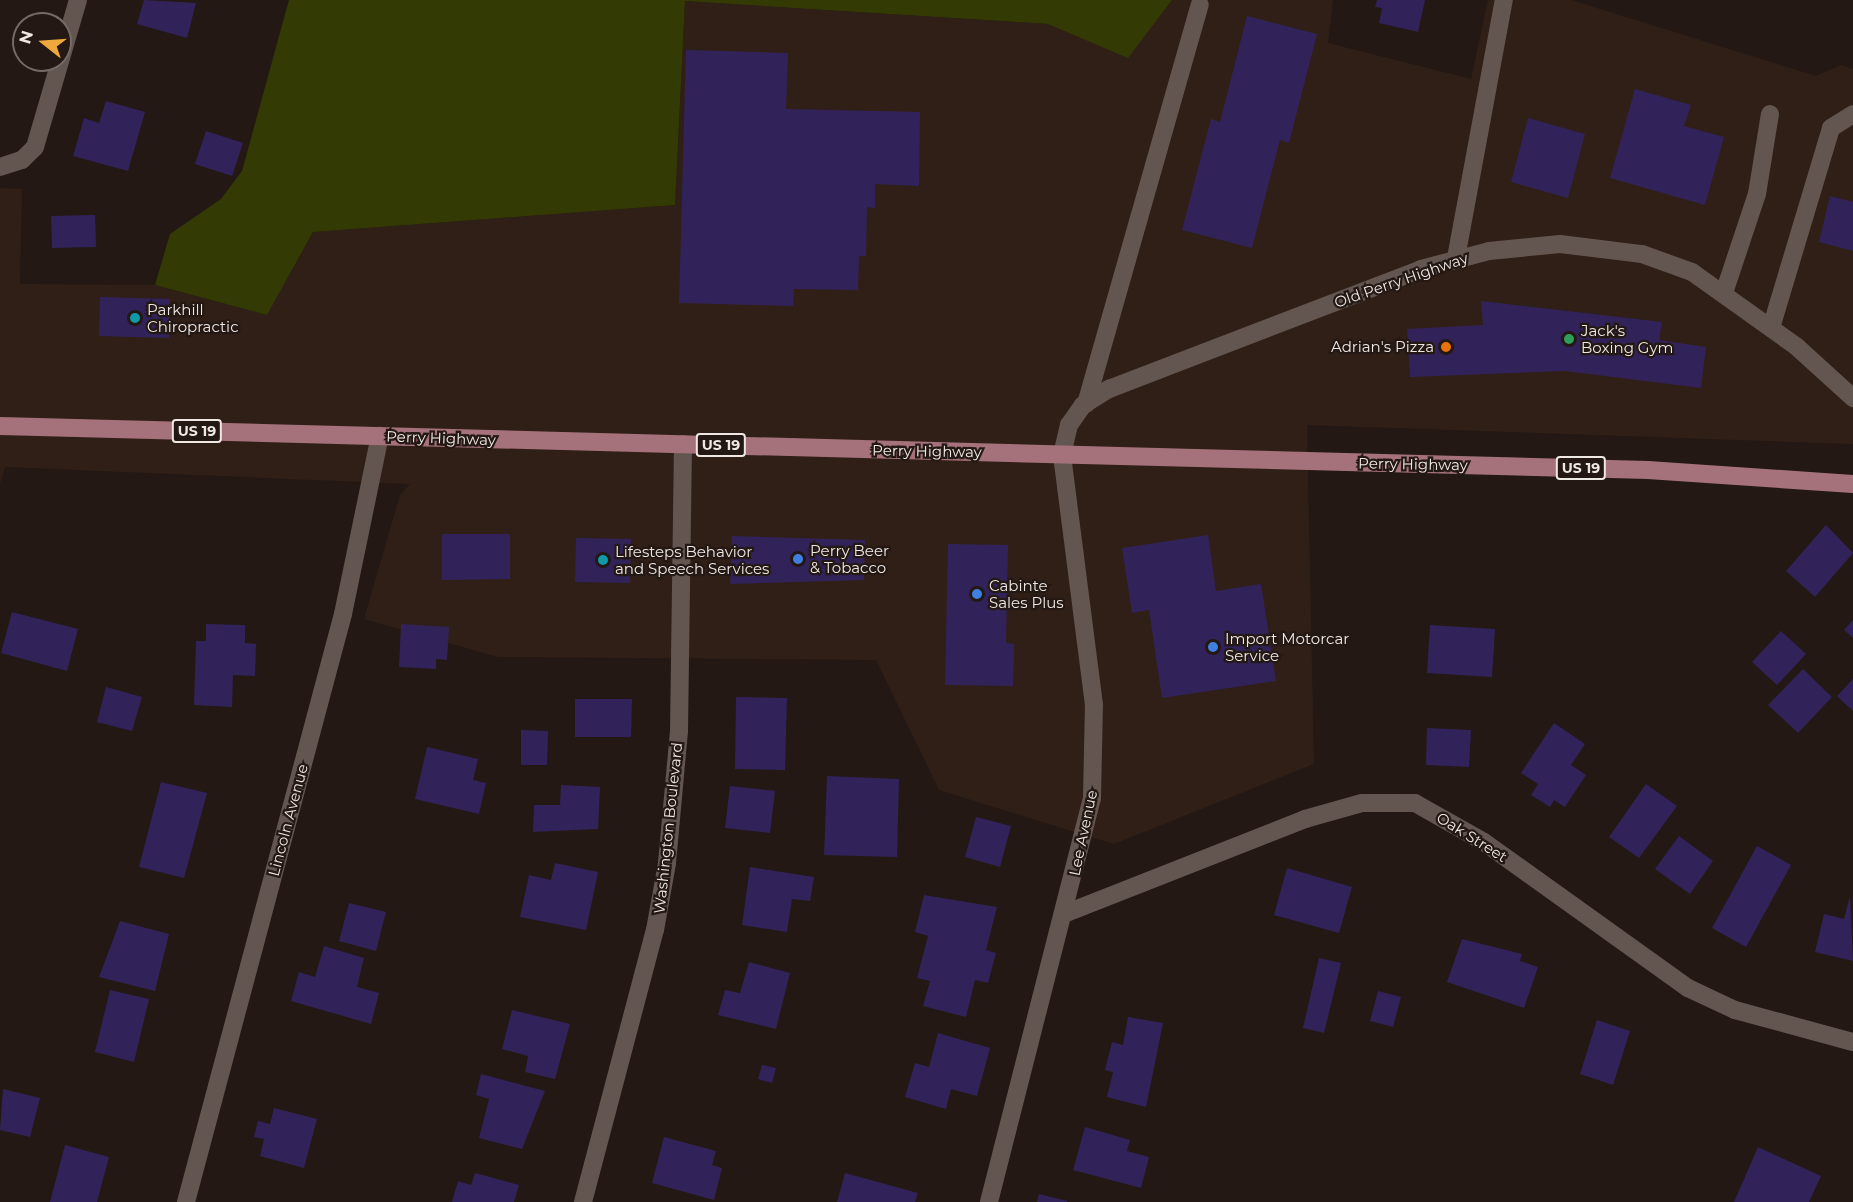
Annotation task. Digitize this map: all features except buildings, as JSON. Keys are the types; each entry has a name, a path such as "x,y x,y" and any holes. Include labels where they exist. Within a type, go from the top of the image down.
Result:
{"main road":[{"name":"Perry Highway","path":"0,426 1648,470 1853,484"}],"street":[{"path":"0,167 22,160 44,128 78,0"},
{"path":"1456,258 1504,0"},
{"path":"1086,404 1200,5"},
{"path":"1724,294 1757,194 1770,114"},
{"path":"1772,328 1832,128 1853,114"},
{"name":"Old Perry Highway","path":"1062,454 1069,425 1086,404 1108,389 1456,258 1524,245 1602,247 1667,261 1724,294 1772,328 1853,398"},
{"name":"Lincoln Avenue","path":"186,1202 346,603 380,436"},
{"name":"Washington Boulevard","path":"583,1202 656,930 667,863 679,731 683,444"},
{"name":"Lee Avenue","path":"989,1202 1092,798 1096,738 1062,454"},
{"name":"Oak Street","path":"1064,914 1305,819 1362,803 1415,803 1484,842 1688,987 1735,1010 1853,1042"}],"shaded area":[{"path":"1172,0 1333,0 1328,43 1471,79 1488,0 1571,0 1816,76 1841,65 1853,69 1853,444 1307,425 1314,764 1114,844 939,790 876,660 498,657 364,619 400,495 410,484 5,467 0,484 0,188 22,189 20,284 155,285 267,315 313,232 675,205 685,1 1048,24 1128,57"}],"green space":[{"path":"289,0 1172,0 1128,58 1048,24 685,1 675,205 313,232 267,315 155,285 170,234 221,199 242,171"}],"place":[{"name":"Parkhill Chiropractic","path":"135,318"},
{"name":"Jack's Boxing Gym","path":"1569,339"},
{"name":"Adrian's Pizza","path":"1446,347"},
{"name":"Perry Beer & Tobacco","path":"798,559"},
{"name":"Lifesteps Behavior and Speech Services","path":"603,560"},
{"name":"Cabinte Sales Plus","path":"977,594"},
{"name":"Import Motorcar Service","path":"1213,647"}]}
